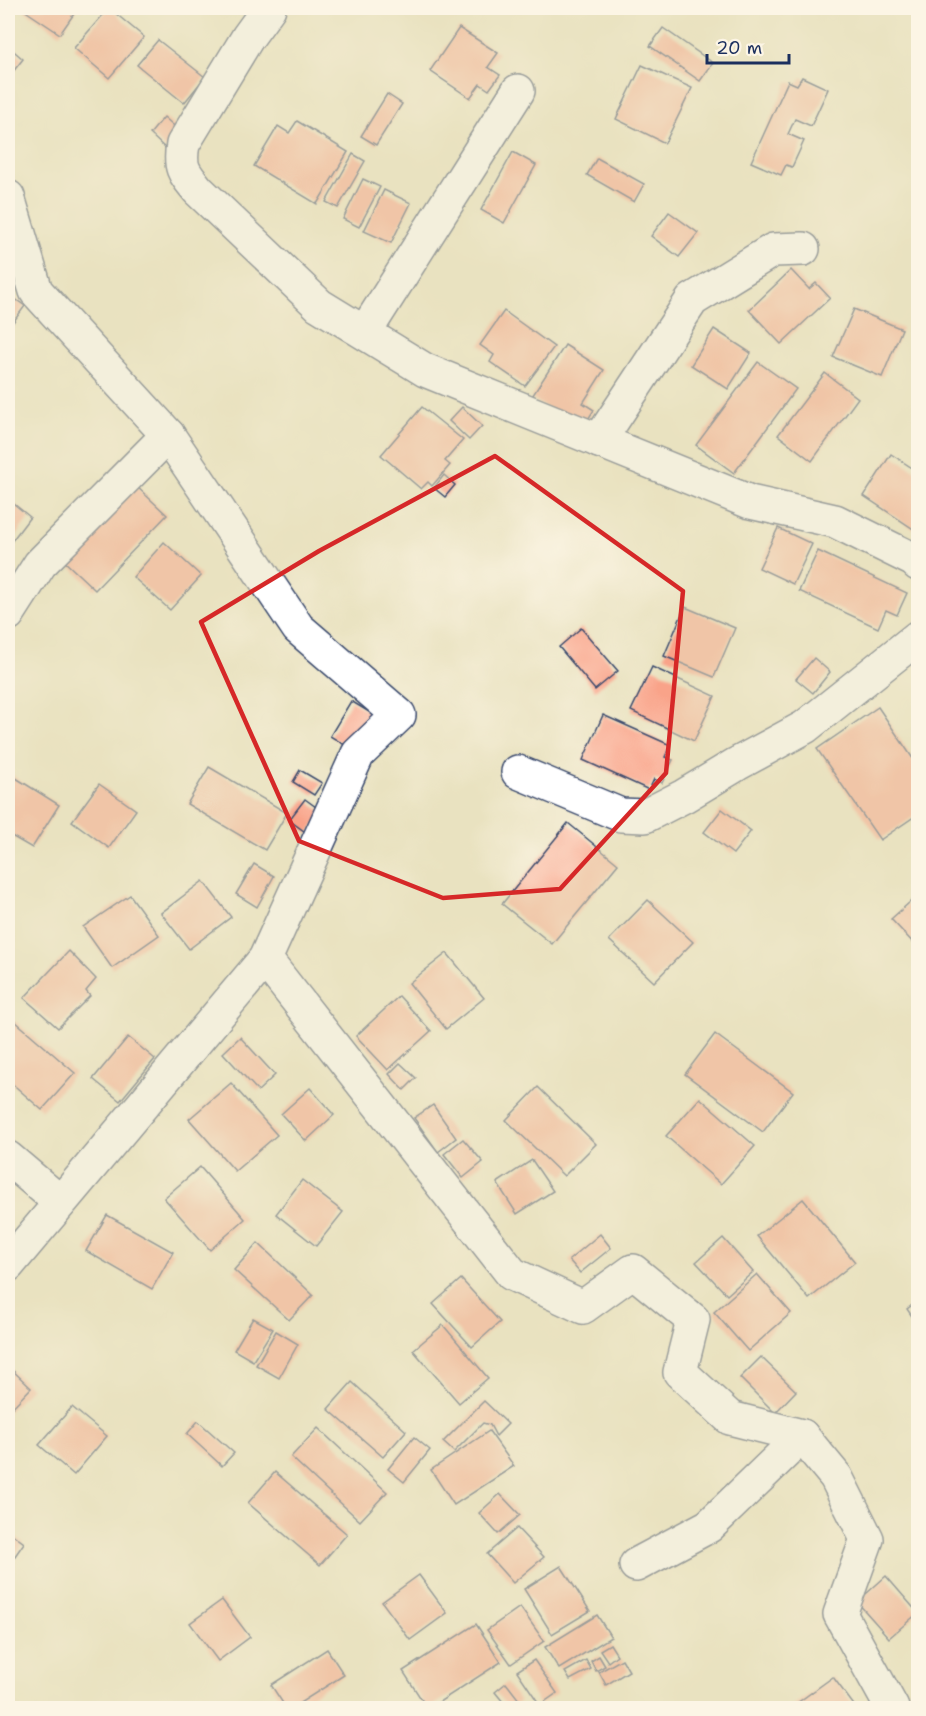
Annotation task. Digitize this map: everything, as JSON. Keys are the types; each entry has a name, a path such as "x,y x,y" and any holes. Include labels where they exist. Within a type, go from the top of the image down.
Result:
{"street":[{"path":"269,8 248,37 183,144 180,159 184,174 319,304 425,370 750,502 835,521 918,564"},
{"path":"365,332 518,91"},
{"path":"8,197 36,291 168,435 298,628 399,715 358,754 265,960 8,1265"},
{"path":"599,441 692,300 773,250 803,249"},
{"path":"8,614 40,564 168,435"},
{"path":"518,772 621,815 645,816 805,728 918,637"},
{"path":"265,960 512,1274 583,1307 633,1271 693,1320 680,1372 730,1418 802,1436 836,1477 867,1539 840,1614 892,1708"},
{"path":"8,1158 60,1202"},
{"path":"636,1565 710,1526 802,1436"}],"highlighted area":[{"path":"495,456 683,591 666,773 560,889 443,898 299,841 201,622 319,551"}],"building":[{"path":"26,8 78,8 60,34 24,10"},
{"path":"109,8 144,37 109,78 74,48"},
{"path":"459,28 498,53 488,67 500,75 489,90 480,84 470,98 430,71"},
{"path":"663,28 713,63 700,81 650,46"},
{"path":"158,40 205,77 184,103 137,65"},
{"path":"8,46 23,59 8,78"},
{"path":"642,65 692,88 665,143 616,119"},
{"path":"802,77 828,89 811,126 795,119 788,134 804,141 792,167 786,165 781,175 751,162 788,81 797,85"},
{"path":"387,94 402,104 376,145 361,136"},
{"path":"164,117 181,132 166,149 150,134"},
{"path":"297,121 348,152 317,204 254,166 278,126 289,133"},
{"path":"513,152 536,165 504,223 481,210"},
{"path":"353,154 365,161 338,208 326,202"},
{"path":"597,158 644,184 634,202 587,175"},
{"path":"363,179 380,187 359,227 343,219"},
{"path":"384,190 411,203 391,243 364,231"},
{"path":"669,212 698,233 679,257 651,236"},
{"path":"791,270 809,289 816,283 830,298 781,344 749,310"},
{"path":"8,294 25,306 8,329"},
{"path":"854,309 902,329 882,377 833,357"},
{"path":"504,311 554,347 525,386 490,362 494,355 480,345"},
{"path":"714,329 751,353 728,389 691,365"},
{"path":"565,345 604,370 583,403 594,410 581,430 531,398"},
{"path":"758,362 796,389 734,473 696,445"},
{"path":"825,373 858,398 812,461 778,435"},
{"path":"422,407 463,440 445,461 450,465 432,486 428,482 421,489 381,455"},
{"path":"462,407 482,426 469,440 449,421"},
{"path":"891,454 918,472 918,532 864,496"},
{"path":"444,475 455,485 445,497 434,488"},
{"path":"134,484 167,515 95,590 62,559"},
{"path":"8,499 30,517 8,546"},
{"path":"778,528 812,544 793,584 759,568"},
{"path":"164,542 201,576 170,610 133,577"},
{"path":"818,551 907,593 897,615 886,610 878,628 799,591"},
{"path":"685,607 735,628 714,677 664,656"},
{"path":"581,628 618,671 595,690 559,647"},
{"path":"814,658 830,672 813,693 796,679"},
{"path":"652,667 715,696 694,741 631,711"},
{"path":"351,701 379,718 358,753 330,736"},
{"path":"878,707 918,766 918,814 880,840 817,749"},
{"path":"603,715 670,745 665,757 673,760 662,783 654,779 649,790 583,760"},
{"path":"209,767 287,813 265,850 187,804"},
{"path":"300,770 322,783 314,795 293,782"},
{"path":"8,773 59,805 32,848 8,834"},
{"path":"99,784 136,810 109,848 72,821"},
{"path":"305,799 324,813 308,834 289,820"},
{"path":"722,809 751,831 733,854 704,832"},
{"path":"568,823 618,864 552,944 502,904"},
{"path":"254,864 274,876 257,907 236,894"},
{"path":"203,881 231,917 189,949 161,913"},
{"path":"130,895 159,935 112,968 83,927"},
{"path":"918,895 918,948 891,919"},
{"path":"648,900 693,942 654,982 609,940"},
{"path":"69,951 96,979 86,991 90,996 58,1028 24,998"},
{"path":"447,953 484,998 446,1029 409,983"},
{"path":"399,996 431,1031 388,1070 356,1036"},
{"path":"15,1021 75,1073 42,1110 8,1080 8,1030"},
{"path":"715,1034 793,1092 763,1132 685,1074"},
{"path":"128,1037 155,1059 120,1101 93,1079"},
{"path":"240,1037 275,1075 258,1091 223,1053"},
{"path":"400,1063 416,1078 404,1090 389,1074"},
{"path":"231,1083 277,1135 235,1171 189,1119"},
{"path":"538,1087 596,1144 564,1176 506,1120"},
{"path":"310,1088 334,1115 306,1141 281,1114"},
{"path":"700,1098 755,1146 721,1184 666,1136"},
{"path":"433,1105 456,1138 438,1152 414,1118"},
{"path":"463,1139 483,1162 463,1178 444,1154"},
{"path":"532,1160 553,1191 517,1214 497,1183"},
{"path":"200,1167 245,1219 210,1250 164,1198"},
{"path":"302,1180 343,1212 316,1246 276,1214"},
{"path":"803,1199 855,1262 809,1299 757,1236"},
{"path":"107,1215 173,1252 152,1289 86,1251"},
{"path":"600,1234 611,1248 580,1273 569,1260"},
{"path":"723,1238 753,1272 727,1295 696,1262"},
{"path":"258,1243 313,1295 289,1320 234,1270"},
{"path":"757,1274 791,1313 748,1351 714,1312"},
{"path":"461,1279 500,1322 472,1347 433,1304"},
{"path":"918,1301 918,1325 907,1309"},
{"path":"253,1318 273,1329 253,1361 234,1350"},
{"path":"443,1325 488,1378 459,1403 413,1350"},
{"path":"276,1331 298,1344 279,1378 256,1365"},
{"path":"761,1357 796,1391 775,1413 740,1378"},
{"path":"8,1366 31,1388 8,1412"},
{"path":"352,1382 406,1431 383,1457 328,1409"},
{"path":"484,1401 508,1424 496,1436 490,1425 483,1423 454,1452 443,1442"},
{"path":"72,1407 107,1436 74,1475 39,1445"},
{"path":"198,1421 234,1453 222,1466 187,1434"},
{"path":"318,1428 387,1492 360,1521 291,1457"},
{"path":"489,1431 514,1466 454,1505 431,1470"},
{"path":"414,1437 430,1450 404,1482 388,1469"},
{"path":"275,1472 347,1534 320,1565 248,1503"},
{"path":"500,1494 520,1515 498,1534 479,1513"},
{"path":"517,1528 544,1557 513,1583 487,1554"},
{"path":"8,1531 24,1543 8,1566"},
{"path":"561,1566 590,1611 552,1634 524,1589"},
{"path":"419,1575 447,1613 410,1640 382,1602"},
{"path":"886,1576 918,1613 889,1638 857,1602"},
{"path":"222,1600 250,1637 218,1661 190,1623"},
{"path":"520,1607 544,1641 511,1664 487,1630"},
{"path":"597,1615 611,1637 559,1669 545,1647"},
{"path":"476,1624 501,1662 427,1708 403,1671"},
{"path":"610,1644 617,1655 608,1662 600,1650"},
{"path":"327,1649 344,1675 292,1708 286,1708 271,1685"},
{"path":"599,1656 605,1666 596,1671 591,1661"},
{"path":"622,1659 629,1671 606,1685 599,1672"},
{"path":"534,1660 557,1693 540,1705 517,1671"},
{"path":"586,1660 591,1669 570,1680 565,1672"},
{"path":"833,1677 856,1708 796,1708 793,1706"},
{"path":"506,1683 520,1701 511,1708 508,1708 495,1692"}]}
